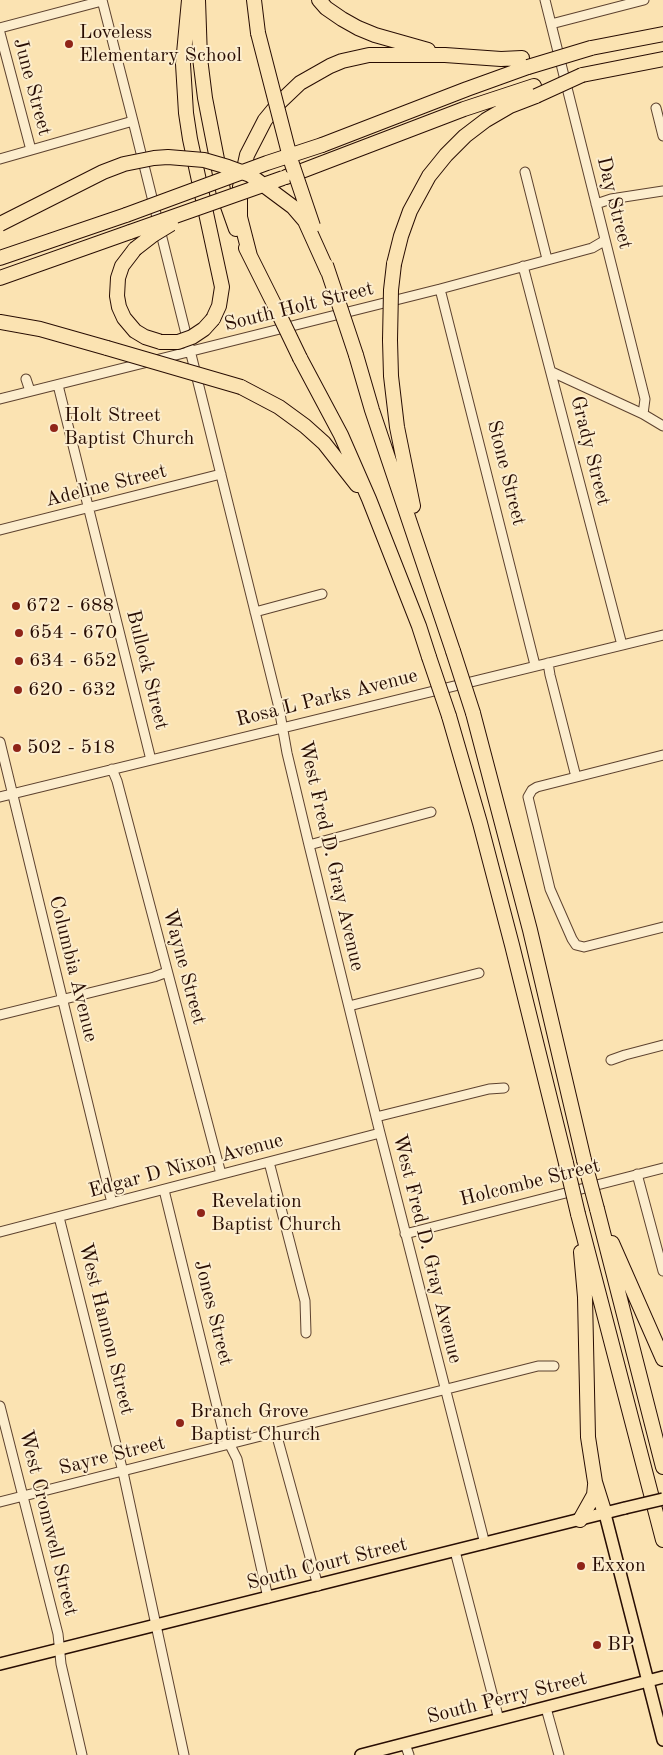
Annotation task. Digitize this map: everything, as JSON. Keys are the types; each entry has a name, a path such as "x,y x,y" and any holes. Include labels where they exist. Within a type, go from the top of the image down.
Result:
{"highway":[{"path":"189,0 184,56 186,113 222,287 219,306 213,319 204,329 192,337 178,342 161,342 145,337 135,331 124,318 119,307 117,296 118,278 122,266 135,249 153,234 196,210"},
{"path":"198,0 200,58 205,98 224,195 233,223 300,358 341,435 369,499 408,598 449,716 480,823 512,945 578,1214 663,1540"},
{"path":"254,0 258,33 292,161 356,355 372,410 473,713 525,911 584,1160 663,1467"},
{"path":"319,0 342,20 358,28 375,35 446,55"},
{"path":"0,258 322,145 467,89 525,63 663,34"},
{"path":"250,256 240,217 240,187 247,156 252,142 265,120 279,103 300,83 342,61 369,55 446,55 501,59 525,63"},
{"path":"0,278 196,210 464,109 535,91 582,75 663,59"},
{"path":"424,563 398,434 391,376 391,290 394,264 404,224 416,198 429,176 446,155 465,136 486,120 535,91"},
{"path":"0,224 103,172 124,164 168,157 197,159 228,167 250,176 284,199 305,221 328,272"},
{"path":"0,322 40,329 241,387 279,407 305,426 324,443 369,499"},
{"path":"597,1209 663,1359"},
{"path":"578,1214 585,1297 588,1438 595,1482 605,1514"},
{"path":"580,1520 594,1495 595,1482"}],"main road":[{"name":"South Court Street","path":"0,1664 663,1499"},
{"path":"605,1514 663,1740"},
{"name":"South Perry Street","path":"361,1755 407,1750 499,1720 663,1677"}],"street":[{"name":"Day Street","path":"545,0 645,399 643,414"},
{"path":"552,24 644,0"},
{"path":"0,28 102,1"},
{"name":"West Fred D. Gray Avenue","path":"102,1 134,121 255,612 309,845 405,1234 485,1544"},
{"name":"June Street","path":"0,34 31,150"},
{"path":"656,108 663,136"},
{"path":"0,159 134,121"},
{"path":"525,172 547,259"},
{"path":"596,204 610,199 663,191"},
{"name":"South Holt Street","path":"0,399 440,289 592,248 604,241"},
{"name":"Grady Street","path":"523,266 622,645"},
{"name":"Stone Street","path":"440,289 536,666"},
{"path":"552,372 643,414 663,426"},
{"path":"26,379 30,392"},
{"name":"Bullock Street","path":"58,385 152,760"},
{"name":"Adeline Street","path":"0,530 221,474"},
{"path":"255,612 322,594"},
{"name":"Rosa L Parks Avenue","path":"0,797 663,635"},
{"path":"548,663 576,777"},
{"name":"Columbia Avenue","path":"0,742 112,1203"},
{"path":"663,755 537,787 529,792 529,801 550,888 572,940 579,946 584,947 663,927"},
{"name":"Wayne Street","path":"112,769 117,781 221,1174"},
{"path":"309,845 431,812"},
{"path":"0,1015 167,972"},
{"path":"349,1006 479,973"},
{"path":"611,1060 625,1054 663,1045"},
{"path":"376,1117 489,1089 504,1088"},
{"name":"Edgar D Nixon Avenue","path":"0,1232 380,1133"},
{"path":"269,1162 305,1301 306,1333"},
{"name":"Holcombe Street","path":"405,1234 663,1168"},
{"path":"637,1174 663,1271"},
{"name":"Jones Street","path":"164,1190 223,1431 237,1459 268,1598"},
{"name":"West Hannon Street","path":"59,1217 123,1472 184,1755"},
{"name":"Sayre Street","path":"0,1502 538,1366 554,1366"},
{"name":"West Cromwell Street","path":"0,1406 58,1634 61,1664 82,1755"},
{"path":"276,1433 318,1586"},
{"path":"455,1552 499,1720"},
{"path":"546,1708 559,1755"}],"place":[{"name":"Loveless Elementary School","path":"69,44"},
{"name":"Holt Street Baptist Church","path":"54,428"},
{"name":"672 - 688","path":"16,606"},
{"name":"654 - 670","path":"19,633"},
{"name":"634 - 652","path":"19,661"},
{"name":"620 - 632","path":"18,690"},
{"name":"502 - 518","path":"17,748"},
{"name":"Revelation Baptist Church","path":"201,1213"},
{"name":"Branch Grove Baptist Church","path":"180,1423"},
{"name":"Exxon","path":"581,1566"},
{"name":"BP","path":"597,1645"}]}
